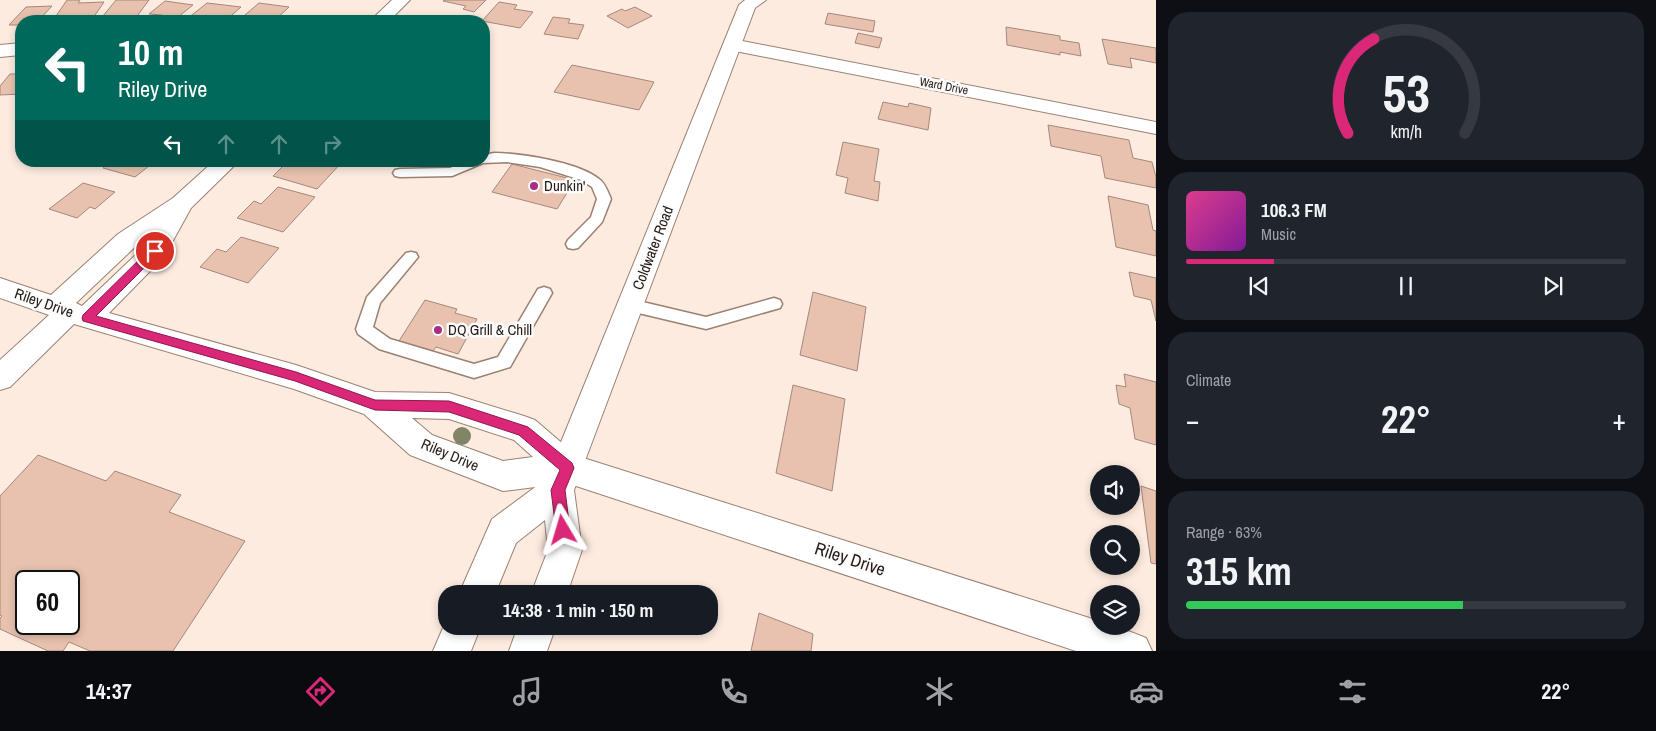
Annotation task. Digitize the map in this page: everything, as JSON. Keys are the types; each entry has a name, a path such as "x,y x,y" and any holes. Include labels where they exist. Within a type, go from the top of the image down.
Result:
{"street":[{"path":"386,15 402,0"},
{"name":"Coldwater Road","path":"552,585 564,550 563,479 750,2"},
{"name":"Ward Drive","path":"732,45 1156,128"},
{"path":"0,51 15,50"},
{"path":"71,312 127,240 180,204 221,167"},
{"path":"0,378 71,312 155,251 180,204"},
{"name":"Riley Drive","path":"0,288 71,312 296,377 375,405 449,406 524,430 563,479"},
{"name":"Riley Drive","path":"375,405 421,445 503,476 563,479 1133,651"},
{"path":"481,585 504,531 563,479"},
{"path":"452,651 459,635"},
{"path":"528,651 534,635"}],"lane":[{"path":"490,157 519,158 572,171 596,183 604,199 597,219 573,244"},
{"path":"400,173 452,172 464,167"},
{"path":"411,257 372,301 364,329 385,344 474,371 504,362 544,293"},
{"path":"630,305 706,322 774,304"}],"building":[{"path":"67,0 80,0 78,3 104,2 95,15 57,15"},
{"path":"116,0 149,0 138,15 104,15"},
{"path":"486,0 474,12 463,9 466,6 443,1"},
{"path":"165,1 193,5 180,15 149,14"},
{"path":"499,2 517,5 514,9 533,12 520,28 490,22 490,15 487,15"},
{"path":"207,3 241,7 232,15 192,15"},
{"path":"259,3 289,7 280,15 245,15"},
{"path":"52,6 44,15 18,15 26,7"},
{"path":"635,7 652,16 628,28 607,16 622,9 625,11"},
{"path":"828,13 875,21 873,32 825,24"},
{"path":"553,17 570,19 568,23 584,25 578,39 544,34"},
{"path":"15,19 15,25 9,25"},
{"path":"1006,27 1060,36 1060,40 1079,43 1081,56 1060,52 1060,55 1007,45"},
{"path":"858,33 882,38 879,48 855,43"},
{"path":"1102,39 1156,48 1156,63 1130,58 1132,68 1108,64"},
{"path":"572,65 654,82 639,110 554,92"},
{"path":"10,74 15,74 15,94 0,95 0,86"},
{"path":"883,102 908,107 909,103 931,108 928,130 878,119"},
{"path":"1048,125 1129,140 1133,158 1152,162 1156,177 1156,188 1105,178 1101,156 1051,146"},
{"path":"843,142 879,149 874,181 880,182 878,201 845,193 848,178 836,175"},
{"name":"Dunkin'","path":"512,164 575,180 557,209 492,192"},
{"path":"104,167 148,167 135,177 103,168"},
{"path":"282,167 337,167 317,189 273,176"},
{"path":"83,183 115,192 95,209 90,207 77,218 49,209"},
{"path":"278,187 315,197 283,232 237,218 254,201 261,204"},
{"path":"1108,196 1148,205 1153,230 1156,231 1156,256 1116,247"},
{"path":"241,237 279,248 248,283 200,267 217,249 226,252"},
{"path":"1129,272 1156,278 1156,321 1151,300 1134,296"},
{"path":"813,292 866,307 857,371 800,355"},
{"name":"DQ Grill & Chill","path":"425,300 457,309 455,313 477,319 458,354 436,347 433,351 399,341"},
{"path":"1124,374 1156,382 1156,445 1135,439 1130,408 1119,404 1116,385 1126,387"},
{"path":"793,385 845,399 832,491 776,473"},
{"path":"38,455 106,481 115,471 181,495 169,512 245,541 173,651 90,651 69,642 63,651 48,651 0,629 0,618 2,616 0,615 0,496"},
{"path":"1141,486 1156,491 1156,564 1151,563"},
{"path":"759,613 813,634 811,651 751,651"}],"place":[{"name":"Dunkin'","path":"534,186"},
{"name":"DQ Grill & Chill","path":"438,330"}],"route":[{"path":"155,251 87,318 296,377 375,405 449,406 524,430 567,468 558,490 563,530"}]}
